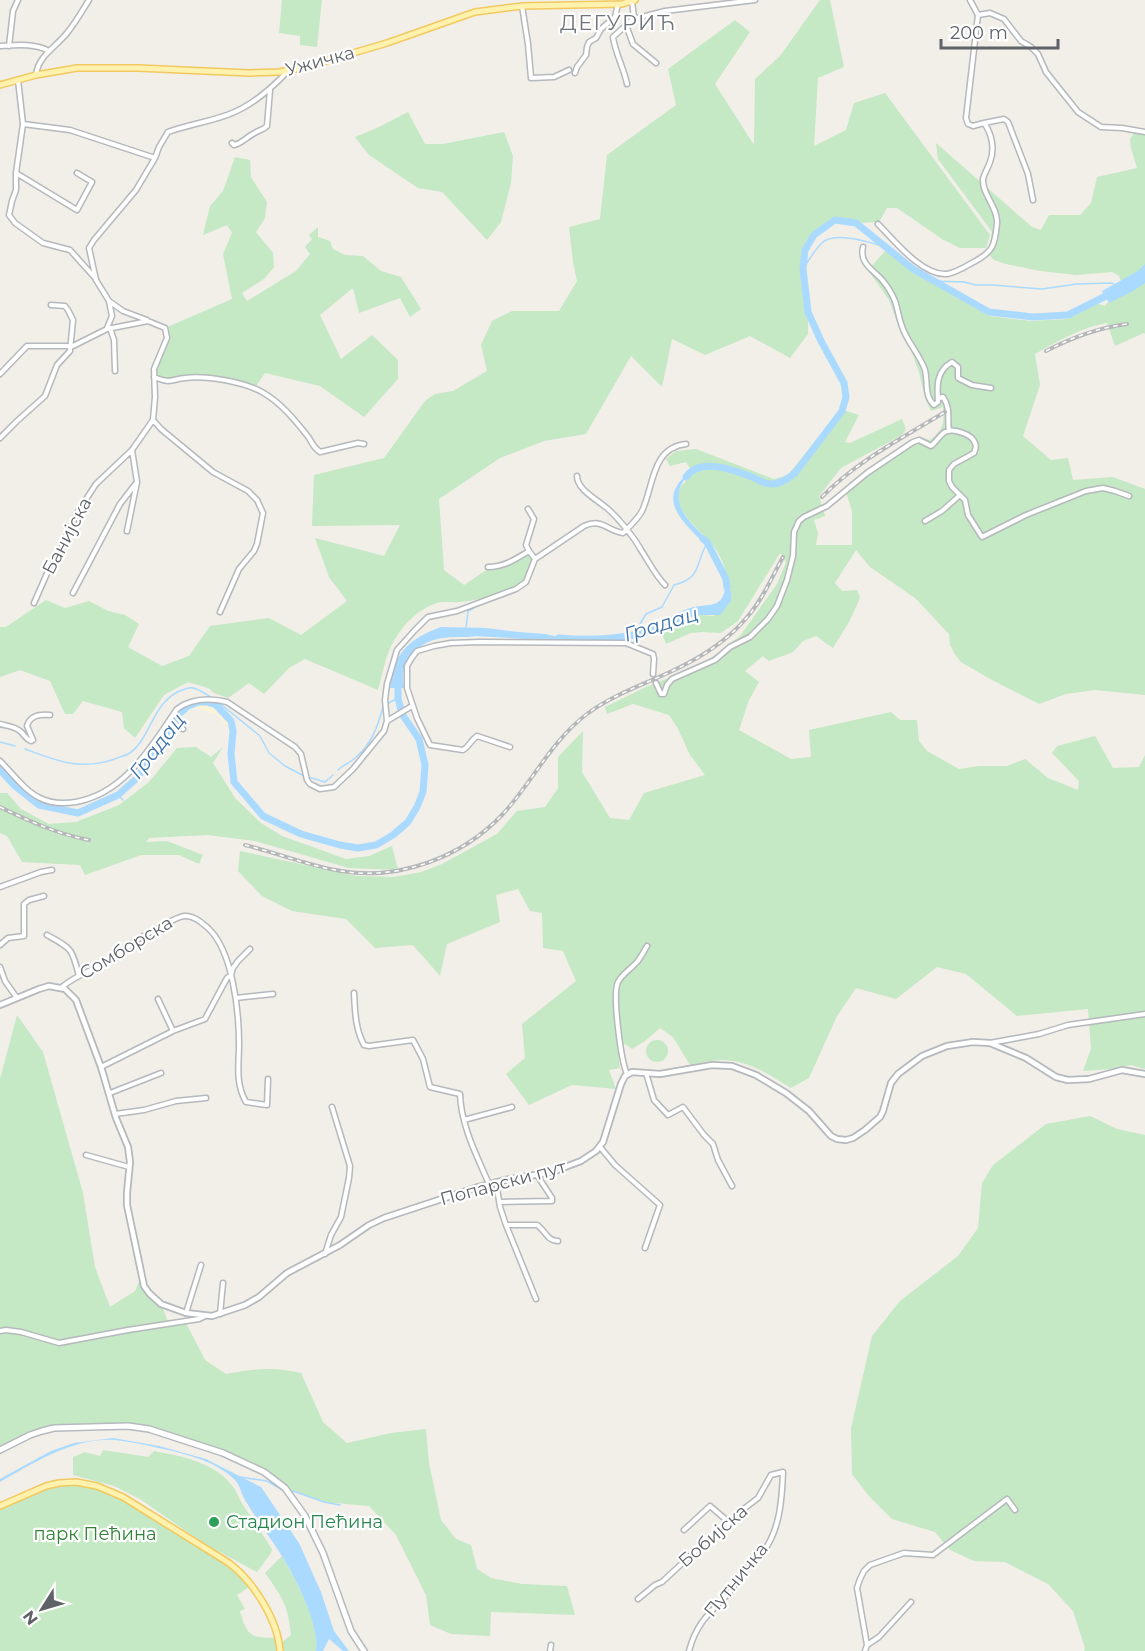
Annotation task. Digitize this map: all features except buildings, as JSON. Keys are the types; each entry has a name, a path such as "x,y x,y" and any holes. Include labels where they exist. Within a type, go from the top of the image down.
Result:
{"main road":[{"name":"Ужичка","path":"0,85 67,69 249,73 288,71 387,43 466,14 495,8 618,4 634,1"},
{"path":"0,1450 30,1435 54,1428 128,1426 148,1429 223,1454 264,1472 290,1493 309,1522 323,1552 351,1631 364,1651"},
{"path":"0,1506 46,1486 59,1483 89,1484 117,1493 240,1571 262,1602 275,1630 280,1651"}],"street":[{"path":"9,46 13,10 18,0"},
{"path":"36,75 38,65 77,21 88,0"},
{"path":"627,84 613,37 634,18 665,11 755,0"},
{"path":"970,0 978,15 966,118 968,124 973,126 1005,119 1008,122 1028,174 1033,200"},
{"path":"634,1 634,18"},
{"path":"575,73 586,55 589,42 596,38 601,29 615,17 618,4"},
{"path":"522,6 531,78 554,76 569,70"},
{"path":"978,15 990,13 1004,19 1021,41 1038,54 1046,72 1078,112 1101,127 1145,132"},
{"path":"626,25 633,45 656,63"},
{"path":"0,45 42,47 49,51"},
{"path":"96,280 89,248 136,190 156,158 159,147 168,132 244,108 270,90 288,71"},
{"path":"18,80 23,124 16,190 9,215 15,223 43,243 70,250 96,280 109,301 112,316 109,329 114,340 115,371"},
{"path":"232,143 238,145 267,126 270,90"},
{"path":"878,224 915,261 937,273 949,274 986,256 994,244 997,219 985,191 983,178 992,159 992,142 989,130 984,123"},
{"path":"23,124 70,130 156,158"},
{"path":"16,173 77,210 92,182 77,173"},
{"path":"863,247 861,254 864,262 885,283 896,304 904,331 925,372 929,400 934,405 937,404 937,379 952,362 958,367 958,378 972,385 991,388"},
{"path":"109,301 123,311 162,326 167,331 167,338 154,369 153,420 213,472 248,491 257,500 263,513 254,551 239,569 220,612"},
{"path":"0,438 45,396 57,365 69,352 73,326 71,314 65,306 51,305"},
{"path":"0,374 27,346 70,346 109,329 148,321"},
{"path":"154,377 169,382 186,378 237,382 262,392 280,404 320,452 358,443 364,444"},
{"path":"938,398 944,398 947,404 950,414 949,431"},
{"name":"Банијска","path":"34,603 49,568 58,556 76,513 96,484 132,450 153,420"},
{"path":"656,683 661,694 664,694 672,679 715,660 730,647 750,637 777,606 789,574 796,526 804,517 827,506 867,473 919,440 931,446 949,431 964,434 976,444 974,453 960,460 949,470 949,481 965,500 968,515 982,537 1026,515 1086,491 1103,488 1129,496"},
{"path":"0,761 39,798 51,803 67,804 86,800 116,786 130,774 177,709 185,703 208,699 227,702 295,747 301,754 307,780 315,787 320,789 334,787 354,769 384,731 387,721 385,700 387,684 397,650 428,616 457,611 516,589 526,582 535,559 591,523 599,523 623,533 641,513 657,464 675,445 686,444"},
{"path":"127,531 137,482 132,450"},
{"path":"577,476 577,481 582,488 608,509 639,546 658,578 665,585"},
{"path":"74,593 120,504 137,482"},
{"path":"925,521 942,511 960,495"},
{"path":"528,509 534,519 526,544 535,559"},
{"path":"488,567 500,567 529,551"},
{"path":"510,747 477,736 463,750 430,745 411,707 407,688 407,666 417,651 451,643 626,643 653,654 653,674"},
{"path":"387,721 411,707"},
{"path":"0,724 21,731 27,740 31,741 33,740 27,726 29,720 36,715 50,715"},
{"path":"168,722 183,729"},
{"path":"0,887 52,870"},
{"path":"0,945 8,938 24,936 24,904 44,896"},
{"name":"Сомборска","path":"62,987 178,917 187,916 198,920 214,934 231,975"},
{"path":"47,935 72,951 79,976"},
{"path":"645,1248 660,1204 615,1165 600,1147 607,1134 619,1088 627,1074 621,1048 617,983 637,963 647,946"},
{"path":"250,949 238,961 231,975 236,998 239,1044 238,1075 242,1093 248,1103 267,1105 268,1080"},
{"path":"0,968 5,981 17,998"},
{"path":"101,1067 173,1031 207,1018 227,978 231,975"},
{"path":"0,1005 44,987 62,987"},
{"name":"Попарски пут","path":"62,987 77,1003 128,1147 127,1205 142,1282 146,1290 157,1300 186,1313 205,1316 220,1314 253,1300 286,1273 325,1254 369,1225 384,1218 496,1182 537,1175 572,1165 600,1147"},
{"path":"354,993 355,1017 364,1045 413,1040 423,1059 430,1087 460,1094 460,1108 489,1184"},
{"path":"236,998 273,994"},
{"path":"158,999 173,1031"},
{"path":"627,1074 635,1072 665,1074 716,1064 745,1070 786,1093 809,1111 831,1136 846,1140 858,1135 876,1122 883,1111 893,1080 898,1074 919,1058 934,1051 952,1045 990,1043 1039,1034 1068,1025 1145,1014"},
{"path":"990,1043 1026,1058 1056,1077 1068,1080 1089,1079 1122,1070 1145,1074"},
{"path":"110,1092 161,1073"},
{"path":"646,1073 654,1100 668,1115 683,1107 713,1144 718,1160 732,1186"},
{"path":"115,1114 144,1110 176,1101 207,1098"},
{"path":"325,1254 331,1235 341,1217 350,1178 350,1166 332,1107"},
{"path":"464,1120 512,1107"},
{"path":"86,1155 129,1167"},
{"path":"499,1202 552,1201 537,1175"},
{"path":"496,1182 506,1225 536,1299"},
{"path":"506,1225 537,1225 549,1239 558,1241"},
{"path":"186,1313 201,1265"},
{"path":"220,1314 223,1282"},
{"path":"0,1331 21,1332 59,1343 199,1319 205,1316"},
{"name":"Бобијска","path":"638,1599 655,1584 662,1582 691,1555 731,1524 758,1498 771,1475 783,1472"},
{"name":"Путничка","path":"689,1651 692,1637 709,1611 730,1592 741,1575 763,1553 775,1529 783,1472"},
{"path":"865,1651 867,1645 857,1588 870,1564 904,1552 933,1555 1007,1499 1015,1510"},
{"path":"684,1530 710,1506 731,1524"},
{"path":"867,1645 879,1636 911,1602"},
{"path":"550,1651 551,1645"}],"green space":[{"path":"282,0 322,0 317,47 300,45 300,36 279,33"},
{"path":"820,0 830,0 844,67 818,78 814,146 846,130 854,103 885,93 990,235 986,248 960,248 942,239 897,208 887,208 879,222 856,223 835,220 814,235 805,250 803,269 808,334 790,358 750,336 705,355 672,339 662,387 631,356 586,434 544,441 500,458 439,499 444,570 464,585 491,567 500,567 529,551 535,559 529,581 496,595 460,602 440,602 421,610 402,628 393,643 378,690 305,659 289,668 264,694 249,683 228,698 208,688 188,682 164,695 135,738 124,728 122,712 83,701 73,714 65,714 50,681 20,670 0,677 0,627 6,627 46,600 65,608 89,601 108,611 125,615 139,624 128,647 162,666 189,656 210,626 269,618 301,635 347,601 329,577 315,538 384,556 400,525 312,526 314,475 384,458 425,401 435,394 453,391 487,371 481,345 492,321 512,311 559,311 577,281 569,227 600,219 607,155 676,105 668,69 735,20 750,32 715,84 754,145 755,79 780,56"},
{"path":"408,112 425,144 443,144 504,132 513,156 511,183 501,222 487,240 442,192 418,188 369,155 355,137"},
{"path":"1138,128 1145,130 1145,334 1115,346 1107,323 1079,331 1035,354 1040,385 1023,436 1051,460 1068,458 1073,480 1113,477 1145,489 1145,695 1095,690 1066,694 1039,704 961,662 950,645 949,634 915,598 870,567 856,550 835,583 842,591 857,590 860,598 833,648 816,636 803,641 793,652 769,661 763,656 745,671 759,682 749,700 739,730 791,759 811,757 809,730 891,712 900,720 917,720 919,741 927,751 959,769 1007,766 1025,759 1048,778 1078,790 1079,781 1052,753 1057,746 1095,736 1113,768 1139,767 1145,755 1145,1069 1131,1065 1083,1071 1091,1049 1088,1009 1017,1016 966,974 937,967 896,999 856,988 837,1016 809,1078 791,1088 758,1069 741,1063 718,1060 690,1065 673,1037 660,1028 632,1049 625,1044 617,1045 620,1068 609,1070 616,1089 572,1085 529,1105 506,1074 525,1058 522,1024 576,981 563,951 543,948 542,913 530,911 518,889 496,895 500,922 447,944 440,976 413,945 375,948 346,919 292,911 262,896 238,871 240,851 356,876 394,877 421,872 442,864 497,834 517,811 545,807 558,788 558,757 583,731 582,772 610,818 629,820 644,793 705,775 690,755 669,715 633,704 607,714 605,707 708,660 740,636 777,584 786,562 780,553 738,621 721,633 691,633 666,644 662,633 699,615 714,616 731,591 718,553 680,506 679,491 693,473 686,462 670,466 666,459 676,451 696,449 774,479 788,475 840,409 859,415 845,442 850,443 902,419 906,429 902,435 841,468 819,496 825,516 814,520 818,533 816,545 852,545 852,511 845,489 865,472 920,437 930,440 941,429 943,422 943,407 931,411 905,335 899,327 889,300 868,270 886,250 921,277 990,316 1031,321 1067,319 1098,304 1105,306 1123,286 1119,276 1112,272 1076,275 1040,271 994,260 988,254 992,232 938,159 936,143 1032,227 1041,230 1049,215 1080,215 1091,203 1097,177 1137,168 1130,139"},
{"path":"235,157 250,160 251,177 267,202 265,218 256,232 273,253 274,267 264,279 242,293 247,301 296,271 310,254 305,247 312,239 309,235 318,227 318,237 330,241 333,249 345,255 363,256 381,271 401,277 421,309 410,317 400,298 359,313 353,288 320,315 341,359 372,335 398,360 398,379 364,417 320,386 265,373 254,389 237,382 186,378 169,382 154,377 154,369 167,338 165,328 232,299 223,254 232,233 227,225 203,235 210,206 223,191"},
{"path":"196,747 211,757 223,747 213,763 235,798 261,823 282,836 346,859 369,856 392,846 398,870 349,868 255,841 208,835 149,838 146,842 167,841 203,855 199,864 179,855 141,855 85,875 80,865 22,862 7,836 0,833 0,793 7,793 21,809 49,824 76,822 119,805 149,782 177,748"},
{"path":"17,1015 43,1052 83,1193 95,1267 110,1307 135,1291 141,1277 146,1290 161,1304 169,1324 185,1321 205,1360 226,1374 263,1369 301,1373 323,1422 347,1443 391,1433 426,1429 429,1463 441,1520 456,1539 471,1545 477,1569 491,1578 522,1584 567,1586 575,1615 491,1612 490,1636 451,1634 430,1625 426,1595 396,1535 369,1506 324,1502 293,1491 290,1493 278,1481 234,1458 139,1427 42,1431 0,1450 0,1079"},
{"path":"657,1040 665,1043 668,1051 665,1059 657,1062 649,1059 646,1051 649,1043"},
{"path":"1090,1116 1117,1129 1145,1135 1145,1651 1084,1651 1073,1611 1048,1584 1005,1562 974,1561 950,1550 935,1532 892,1519 868,1495 852,1474 851,1428 872,1336 900,1301 958,1256 978,1228 982,1183 993,1165 1046,1124"},
{"name":"Стадион Пећина","path":"103,1450 148,1457 154,1451 193,1460 216,1471 235,1489 272,1549 271,1553 257,1572 203,1543 140,1499 114,1486 73,1475 73,1457 85,1452 100,1456"},
{"name":"парк Пећина","path":"70,1482 111,1491 236,1568 252,1585 237,1595 245,1609 240,1611 245,1626 256,1636 278,1638 280,1644 291,1635 288,1616 280,1596 265,1573 282,1556 311,1615 316,1651 0,1651 0,1506 46,1486"}],"sand":[{"path":"206,702 222,709 229,718 233,731 216,714 188,706"}],"water":[{"path":"1145,264 1145,283 1109,303 1102,291 1138,271"},
{"path":"690,471 679,492 679,500 684,514 711,543 707,547 682,520 674,503 673,495 677,486"},
{"path":"726,579 731,591 731,601 720,615 699,615 689,618 658,635 656,624 687,609 719,601 723,597"},
{"path":"441,627 486,628 545,634 569,639 544,640 476,636 437,639 424,644 409,657 403,671 404,688 390,688 395,665 405,648 420,637"},
{"path":"113,1438 159,1446 206,1459 261,1487 299,1543 321,1592 334,1631 349,1651 343,1651 329,1639 323,1651 316,1651 310,1613 291,1572 245,1500 237,1482 214,1465 173,1451 122,1441 100,1440 55,1453 0,1482 0,1479 51,1451 74,1443"}],"waterway":[{"name":"Градац","path":"686,477 692,471 708,466 736,471 768,484 780,483 795,473 842,411 846,397 844,383 808,312 803,269 805,250 814,235 835,220 856,223 913,269 989,312 1033,317 1068,315 1112,293"},
{"path":"803,269 817,248 829,239 855,239 888,248"},
{"path":"932,281 1042,289 1077,284 1112,283 1115,285"},
{"name":"Градац","path":"703,539 707,542 726,579 727,587"},
{"path":"634,634 646,614 662,607 674,585 694,574 707,543"},
{"path":"466,628 468,611 474,608"},
{"name":"Градац","path":"559,638 612,638 640,634 663,626"},
{"name":"Градац","path":"0,770 15,786 39,805 78,813 118,795 136,779 177,716 188,706 207,702 216,705 231,721 234,782 263,816 301,834 340,845 358,848 376,845 393,835 408,822 423,792 425,765 419,739 402,714 398,698 398,679"},
{"path":"25,749 69,763 103,763 126,755 136,748 158,710 174,694 192,688 214,699"},
{"path":"338,770 365,748 376,728 383,706 398,698"},
{"path":"218,702 260,736 269,753 285,766 304,776"},
{"path":"0,742 15,746"},
{"path":"308,777 325,782 333,775"},
{"name":"Градац","path":"118,795 123,800"},
{"path":"240,1477 267,1481 286,1492"},
{"path":"290,1493 293,1491 340,1505"}],"railway":[{"path":"1046,351 1085,334 1127,324"},
{"path":"822,497 865,461 945,412"},
{"path":"245,845 317,866 363,873 407,869 449,854 486,830 502,815 552,749 587,714 617,696 693,660 732,633 758,602 783,557"},
{"path":"0,807 54,831 89,840"}],"place":[{"name":"Стадион Пећина","path":"214,1522"}],"district":[{"name":"ДЕГУРИЋ","path":"618,23"}]}
